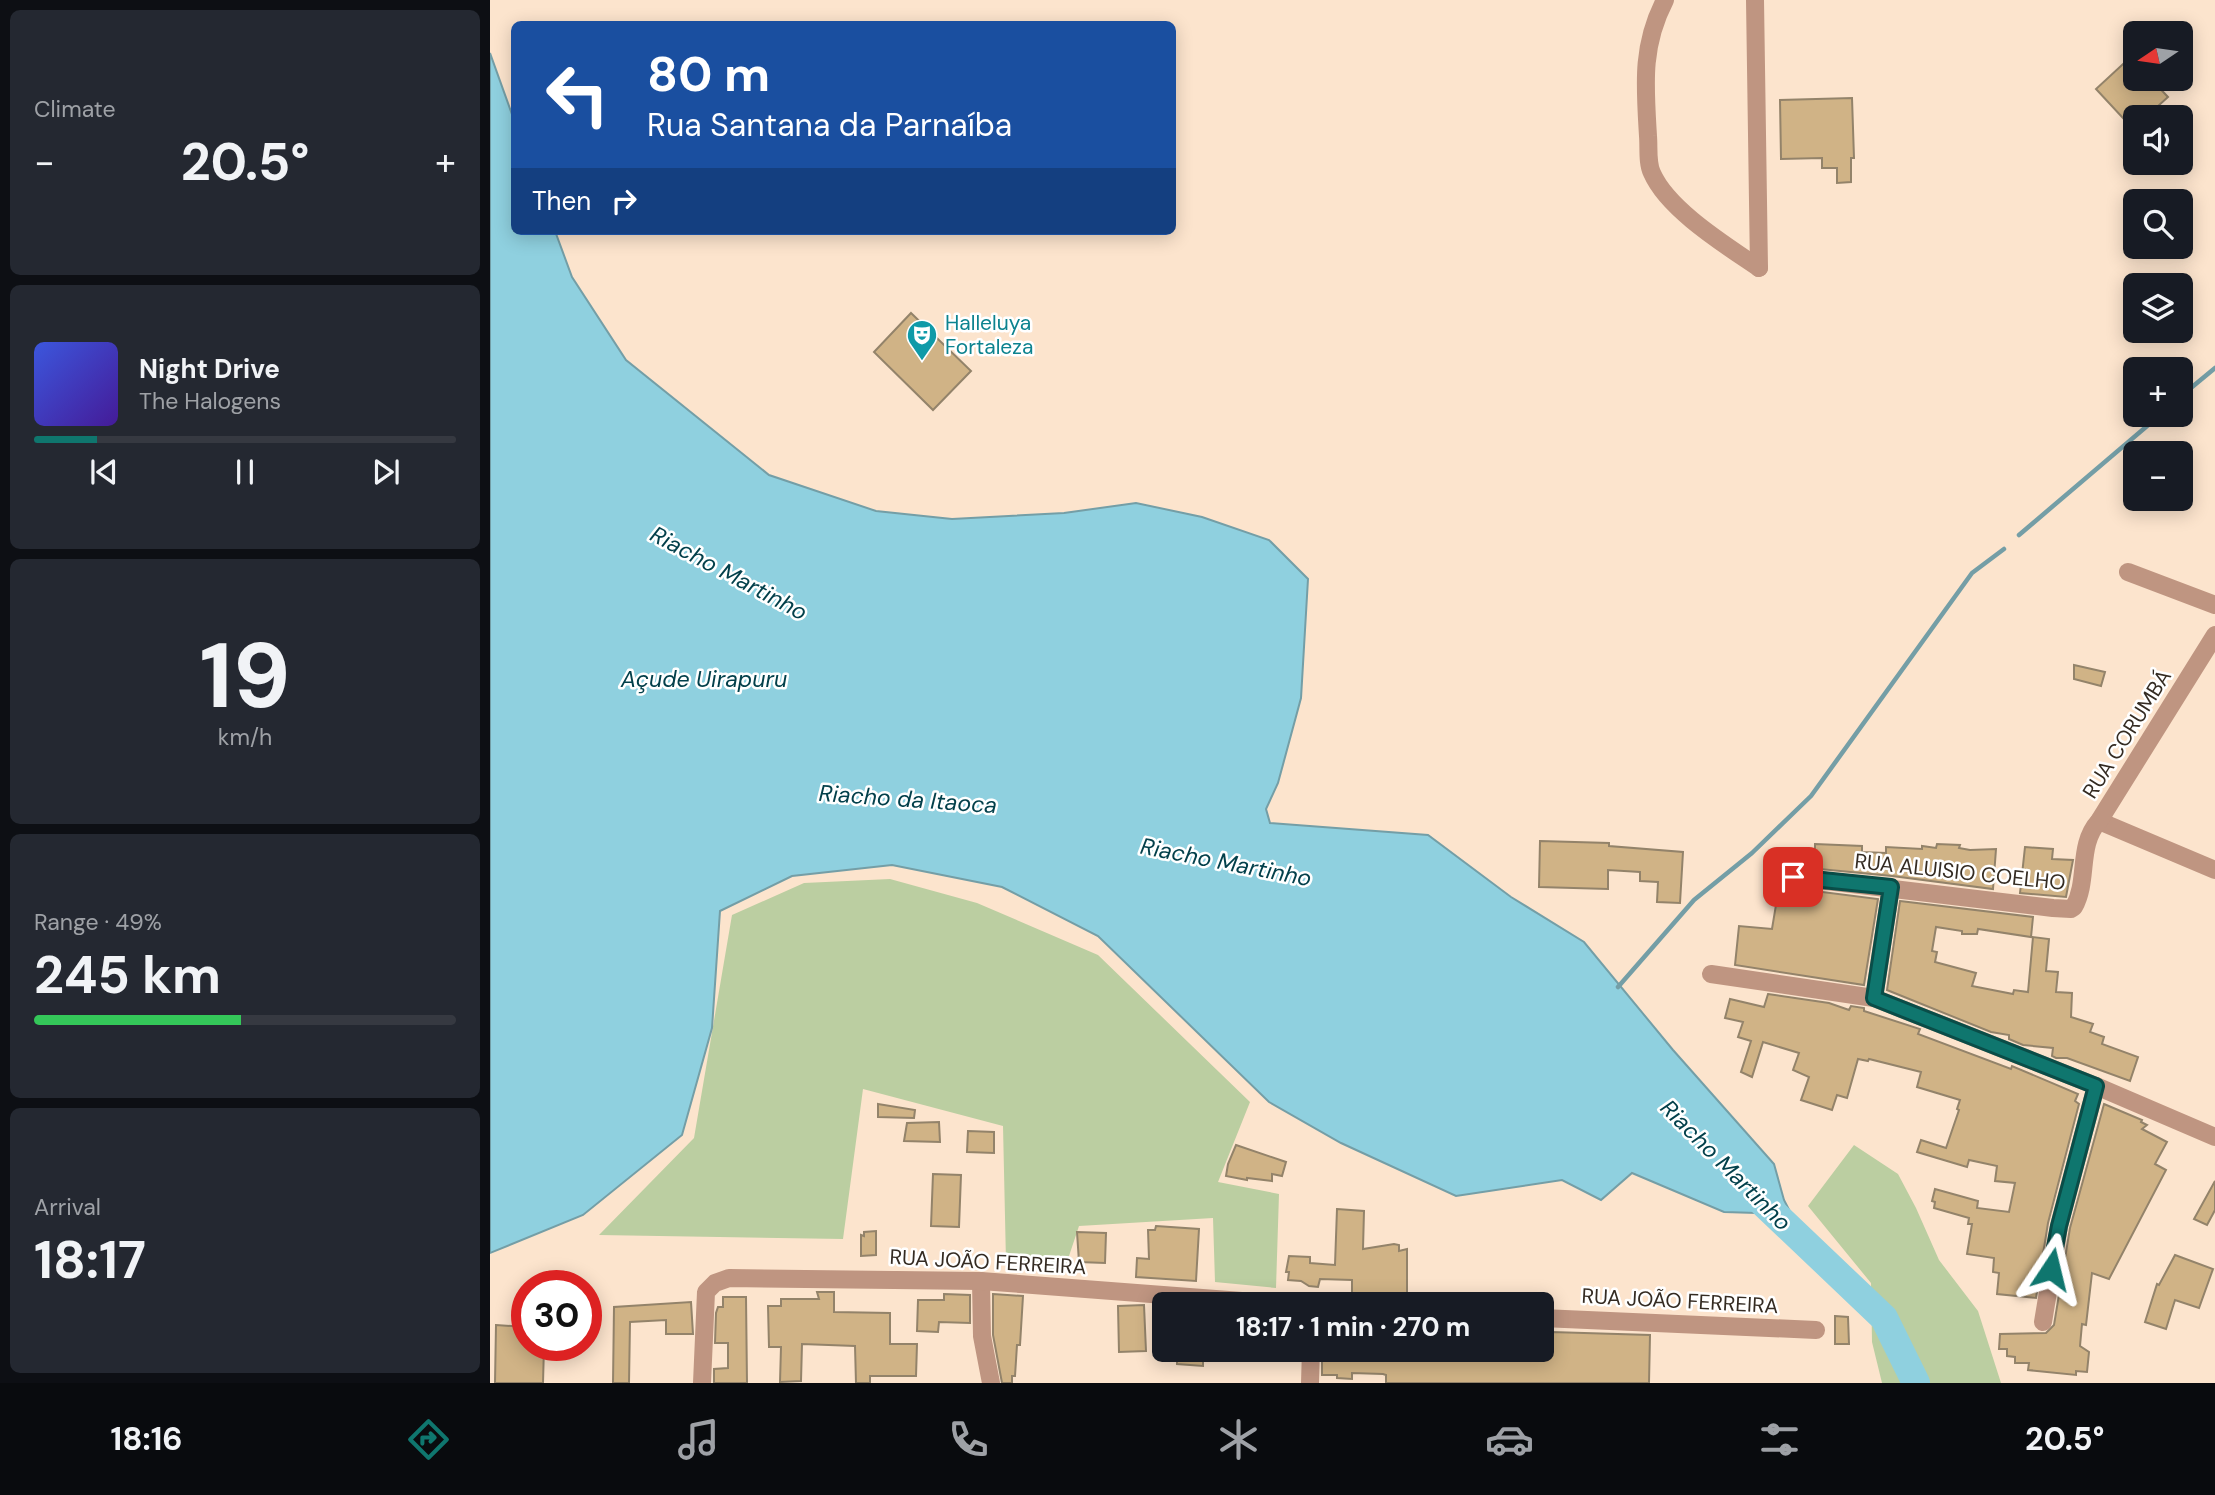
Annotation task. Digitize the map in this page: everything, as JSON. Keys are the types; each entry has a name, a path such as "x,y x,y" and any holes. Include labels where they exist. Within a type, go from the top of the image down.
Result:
{"street":[{"path":"1665,0 1656,18 1646,53 1645,86 1650,170 1668,196 1705,230 1759,268 1755,0"},
{"path":"2128,572 2215,605"},
{"name":"RUA CORUMBÁ","path":"2215,635 2099,821 2215,870"},
{"name":"RUA ALUISIO COELHO","path":"1793,877 2071,909 2078,897 2087,841 2091,830 2099,821"},
{"path":"1874,998 1891,887"},
{"path":"1711,974 1874,998 2096,1086 2215,1137"},
{"path":"2043,1322 2059,1226 2096,1086"},
{"name":"RUA JOÃO FERREIRA","path":"702,1383 705,1302 710,1287 729,1278 981,1281 1152,1294"},
{"path":"981,1281 982,1336 991,1383"},
{"name":"RUA JOÃO FERREIRA","path":"1554,1319 1816,1330"},
{"path":"1310,1383 1311,1362"}],"green space":[{"path":"890,879 977,903 1098,955 1250,1102 1218,1182 1279,1194 1276,1288 1215,1282 1213,1218 1079,1226 1064,1271 1006,1262 1003,1126 863,1089 843,1239 599,1235 694,1138 732,915 804,883"},
{"path":"1854,1145 1898,1174 1939,1260 1978,1311 2001,1383 1882,1383 1872,1342 1871,1283 1808,1206"}],"water":[{"name":"Açude Uirapuru","path":"490,53 511,112 511,235 556,235 572,277 626,360 769,475 876,511 952,519 1064,513 1136,503 1202,517 1269,540 1308,579 1301,698 1278,783 1266,809 1270,823 1428,835 1511,897 1584,942 1673,1050 1774,1164 1784,1200 1801,1233 1757,1213 1724,1212 1632,1173 1601,1200 1562,1180 1456,1196 1341,1143 1269,1102 1098,936 1002,887 892,865 792,876 720,911 712,1028 682,1135 583,1215 490,1253"}],"building":[{"path":"2123,64 2123,91 2162,91 2168,97 2159,105 2123,105 2123,118 2096,89"},
{"path":"1852,98 1854,158 1851,158 1851,182 1837,183 1837,168 1822,168 1822,158 1781,159 1780,100"},
{"name":"Halleluya Fortaleza","path":"911,313 971,371 933,410 874,352"},
{"path":"2074,665 2105,672 2101,686 2074,679"},
{"path":"1540,841 1609,843 1609,846 1683,852 1680,903 1657,902 1658,882 1640,881 1640,872 1608,870 1608,889 1539,887"},
{"path":"1815,844 1862,846 1862,852 1886,853 1886,847 1922,849 1922,846 1936,848 1937,844 1960,845 1959,848 1970,850 1996,849 1993,889 1789,866 1782,876 1783,882 1791,888 1878,899 1864,985 1735,965 1739,926 1772,929 1785,851 1815,851"},
{"path":"2025,847 2053,849 2052,859 2073,860 2066,897 2020,893"},
{"path":"1900,901 2033,917 2031,937 1978,929 1977,934 1962,934 1962,931 1936,927 1932,951 1937,952 1935,962 1976,973 1972,986 2013,994 2014,990 2028,992 2033,937 2049,939 2046,971 2058,972 2056,992 2072,993 2071,1017 2093,1024 2090,1032 2104,1037 2102,1044 2138,1057 2130,1081 2067,1058 2056,1058 2052,1056 2053,1048 2023,1045 2009,1039 2009,1035 1991,1032 1887,990"},
{"path":"1768,994 1829,1003 1849,1010 1851,1006 1864,1008 1864,1011 1920,1029 1918,1034 2011,1069 2012,1066 2078,1094 2075,1101 2079,1104 2048,1223 2036,1298 1997,1294 1999,1273 1993,1272 1994,1258 1967,1254 1972,1224 1968,1224 1969,1218 1934,1208 1935,1202 1932,1201 1935,1189 1978,1201 1977,1208 2009,1212 2015,1183 1995,1181 1997,1166 1969,1160 1967,1167 1917,1152 1921,1140 1946,1148 1960,1100 1917,1087 1921,1072 1869,1059 1858,1059 1847,1098 1837,1095 1832,1110 1801,1100 1809,1077 1793,1070 1799,1053 1763,1042 1752,1077 1741,1072 1751,1041 1738,1037 1743,1022 1725,1018 1730,999 1764,1007"},
{"path":"878,1104 915,1110 914,1118 878,1117"},
{"path":"2104,1104 2142,1120 2141,1122 2147,1125 2142,1129 2167,1142 2155,1164 2166,1170 2109,1279 2092,1273 2086,1325 2082,1324 2080,1346 2089,1352 2087,1372 2076,1371 2076,1375 2028,1370 2029,1363 2015,1363 2015,1357 2007,1356 2007,1349 1999,1349 2000,1334 2046,1333 2054,1325 2070,1228"},
{"path":"939,1122 940,1142 904,1141 907,1123"},
{"path":"968,1131 994,1132 994,1153 967,1152"},
{"path":"1236,1145 1286,1162 1282,1176 1272,1174 1272,1181 1226,1176"},
{"path":"933,1174 961,1175 959,1227 931,1226"},
{"path":"2215,1181 2215,1210 2207,1225 2194,1219"},
{"path":"1337,1209 1364,1211 1363,1249 1394,1244 1399,1245 1399,1251 1407,1249 1407,1292 1352,1292 1352,1280 1320,1279 1318,1287 1309,1286 1301,1281 1288,1280 1289,1272 1286,1272 1289,1256 1310,1257 1310,1263 1335,1265"},
{"path":"1156,1226 1199,1229 1196,1281 1136,1277 1137,1258 1149,1259 1148,1230 1155,1230"},
{"path":"876,1231 876,1255 861,1256 861,1235 864,1236 864,1232"},
{"path":"1077,1232 1106,1233 1105,1263 1079,1262"},
{"path":"2175,1255 2213,1269 2199,1308 2175,1300 2166,1329 2145,1322 2157,1284 2159,1285"},
{"path":"817,1292 834,1292 834,1312 890,1313 890,1344 917,1344 916,1376 870,1376 870,1383 856,1383 855,1346 802,1344 801,1381 780,1382 781,1347 769,1347 768,1306 781,1306 781,1299 819,1299"},
{"path":"944,1294 970,1295 970,1323 939,1322 938,1332 917,1331 918,1300 944,1300"},
{"path":"993,1294 1023,1296 1020,1345 1017,1345 1012,1383 1002,1383 993,1335"},
{"path":"723,1297 746,1297 747,1383 714,1383 714,1369 728,1368 728,1343 715,1343 716,1313 718,1307 723,1307"},
{"path":"691,1302 693,1334 666,1334 666,1320 630,1322 629,1383 613,1383 614,1307"},
{"path":"1144,1305 1146,1351 1119,1352 1118,1306"},
{"path":"1835,1316 1848,1317 1849,1344 1835,1344"},
{"path":"496,1325 511,1326 511,1361 544,1361 543,1383 495,1383"},
{"path":"1554,1332 1650,1335 1649,1383 1386,1383 1386,1375 1383,1374 1352,1373 1352,1379 1322,1375 1322,1362 1554,1362"},
{"path":"1203,1362 1203,1366 1177,1364"}],"waterway":[{"path":"2193,386 2215,368"},
{"path":"2019,535 2146,427"},
{"path":"1618,987 1694,900 1752,853 1811,796 1972,573 2004,549"},
{"name":"Riacho Martinho","path":"1761,1201 1884,1318 1916,1383"}],"place":[{"name":"Halleluya Fortaleza","path":"922,362"}],"route":[{"path":"1793,877 1891,887 1874,998 2096,1086 2059,1226 2051,1269"}],"water label":[{"name":"Riacho da Itaoca","path":"908,799"}]}
